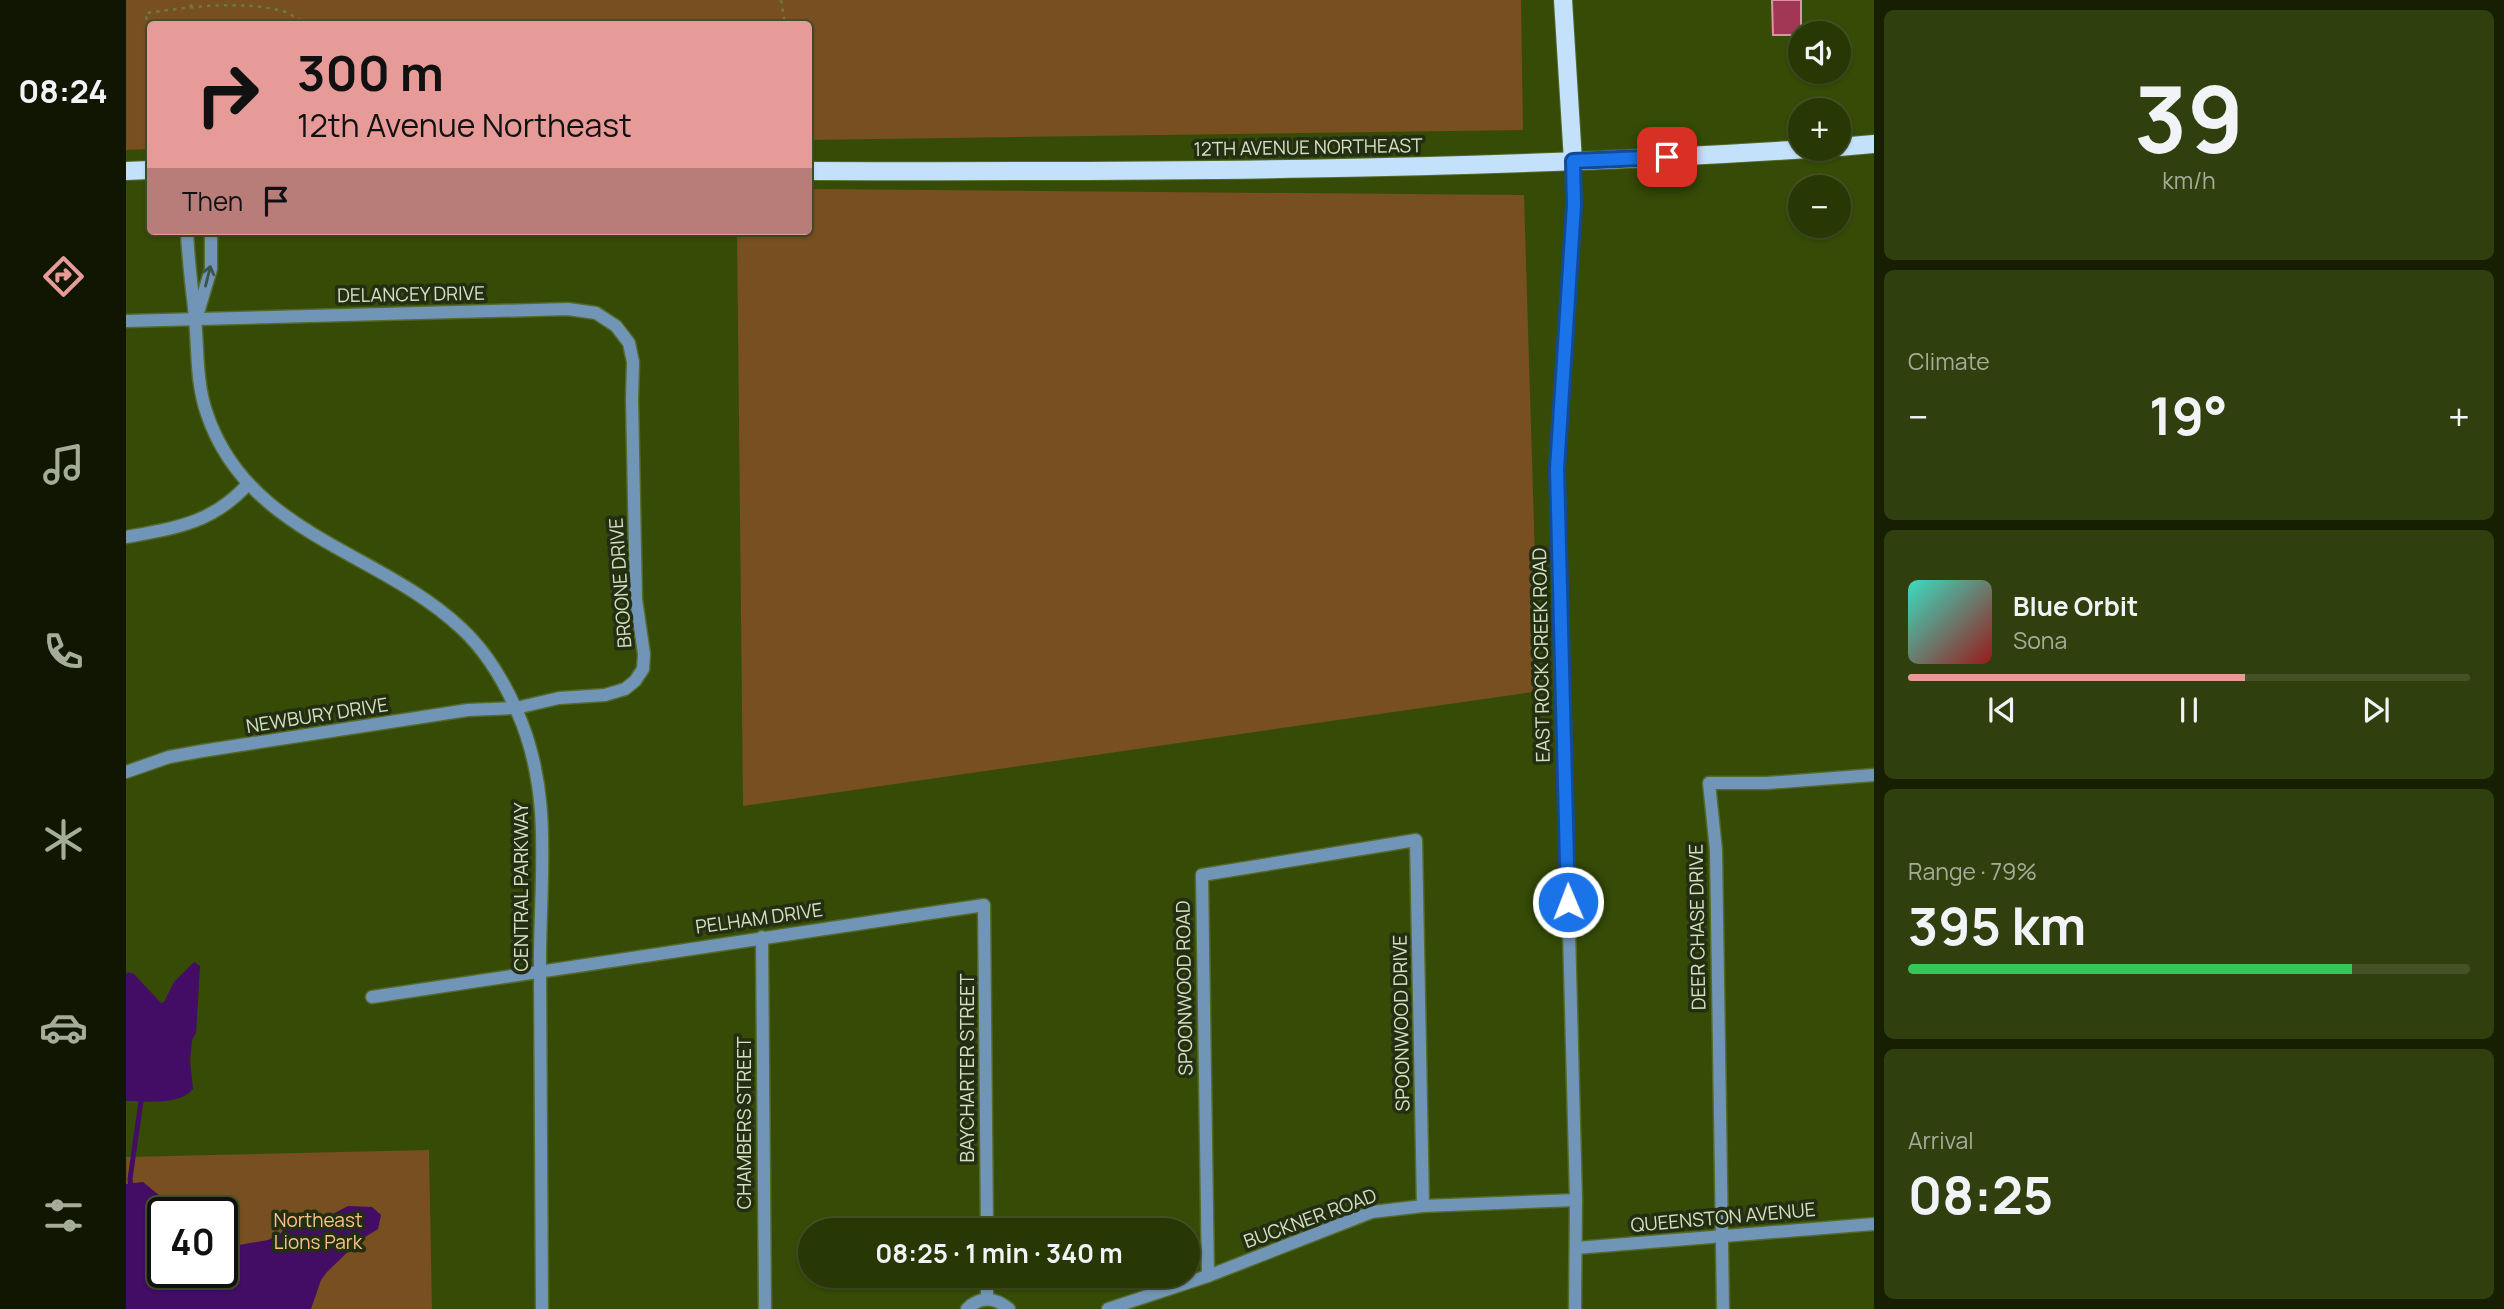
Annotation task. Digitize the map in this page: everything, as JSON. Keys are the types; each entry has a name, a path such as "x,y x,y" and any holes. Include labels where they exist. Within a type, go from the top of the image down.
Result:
{"main road":[{"name":"EAST ROCK CREEK ROAD","path":"1563,0 1573,161"},
{"path":"1851,146 1874,144"},
{"name":"12TH AVENUE NORTHEAST","path":"812,171 1182,172 1573,161 1788,150"},
{"path":"126,171 147,170"}],"street":[{"name":"EAST ROCK CREEK ROAD","path":"1573,161 1574,205 1557,469 1576,1200 1575,1309"},
{"name":"CENTRAL PARKWAY","path":"187,235 197,364 206,413 224,450 248,484 286,517 427,602 461,628 489,660 516,708 528,738 541,792 543,835 540,971 542,1309"},
{"name":"CENTRAL PARKWAY","path":"195,319 211,269 211,235"},
{"name":"DELANCEY DRIVE","path":"126,321 432,312 589,311 616,326 629,343 634,362 632,399"},
{"name":"BROONE DRIVE","path":"516,708 559,698 605,695 625,689 643,669 644,654 636,599 632,399"},
{"path":"126,537 203,519 222,508 248,484"},
{"name":"NEWBURY DRIVE","path":"126,772 169,757 202,751 283,741 468,710 516,708"},
{"name":"DEER CHASE DRIVE","path":"1722,1236 1716,850 1709,783 1767,783 1874,775"},
{"name":"SPOONWOOD DRIVE","path":"1416,840 1423,1206"},
{"name":"SPOONWOOD ROAD","path":"1208,1276 1202,875 1416,840"},
{"name":"PELHAM DRIVE","path":"372,997 984,905"},
{"name":"BAYCHARTER STREET","path":"984,905 987,1218"},
{"name":"CHAMBERS STREET","path":"762,937 765,1309"},
{"name":"BUCKNER ROAD","path":"1108,1309 1208,1276 1372,1212 1423,1206 1576,1200"},
{"name":"QUEENSTON AVENUE","path":"1576,1248 1874,1224"},
{"path":"1722,1236 1723,1309"},
{"path":"987,1288 987,1299"},
{"path":"967,1309 978,1301 987,1299 998,1301 1009,1309"}],"path":[{"path":"190,7 195,0"},
{"path":"781,0 784,21"},
{"path":"147,24 146,13 190,7 245,5 285,12 302,21"}],"green space":[{"path":"126,0 1521,0 1523,130 812,140 812,21 147,21 147,149 126,150"},
{"path":"812,189 1524,195 1539,691 743,806 737,235 812,235"},
{"name":"Northeast Lions Park","path":"429,1150 432,1309 126,1309 126,1157"}],"shaded area":[{"path":"194,962 200,966 196,1033 192,1040 190,1061 193,1089 171,1100 126,1101 126,974 134,974 161,1003 174,982"},
{"path":"143,1182 161,1197 147,1197 147,1288 238,1288 238,1245 268,1240 280,1234 289,1224 329,1216 348,1206 372,1207 381,1215 378,1229 360,1240 321,1280 311,1309 126,1309 126,1184"}],"building":[{"path":"1772,0 1801,0 1801,21 1788,21 1788,35 1773,35"}],"waterway":[{"path":"131,1188 141,1101"}],"route":[{"path":"1568,902 1557,469 1574,205 1573,161 1667,157"}]}
